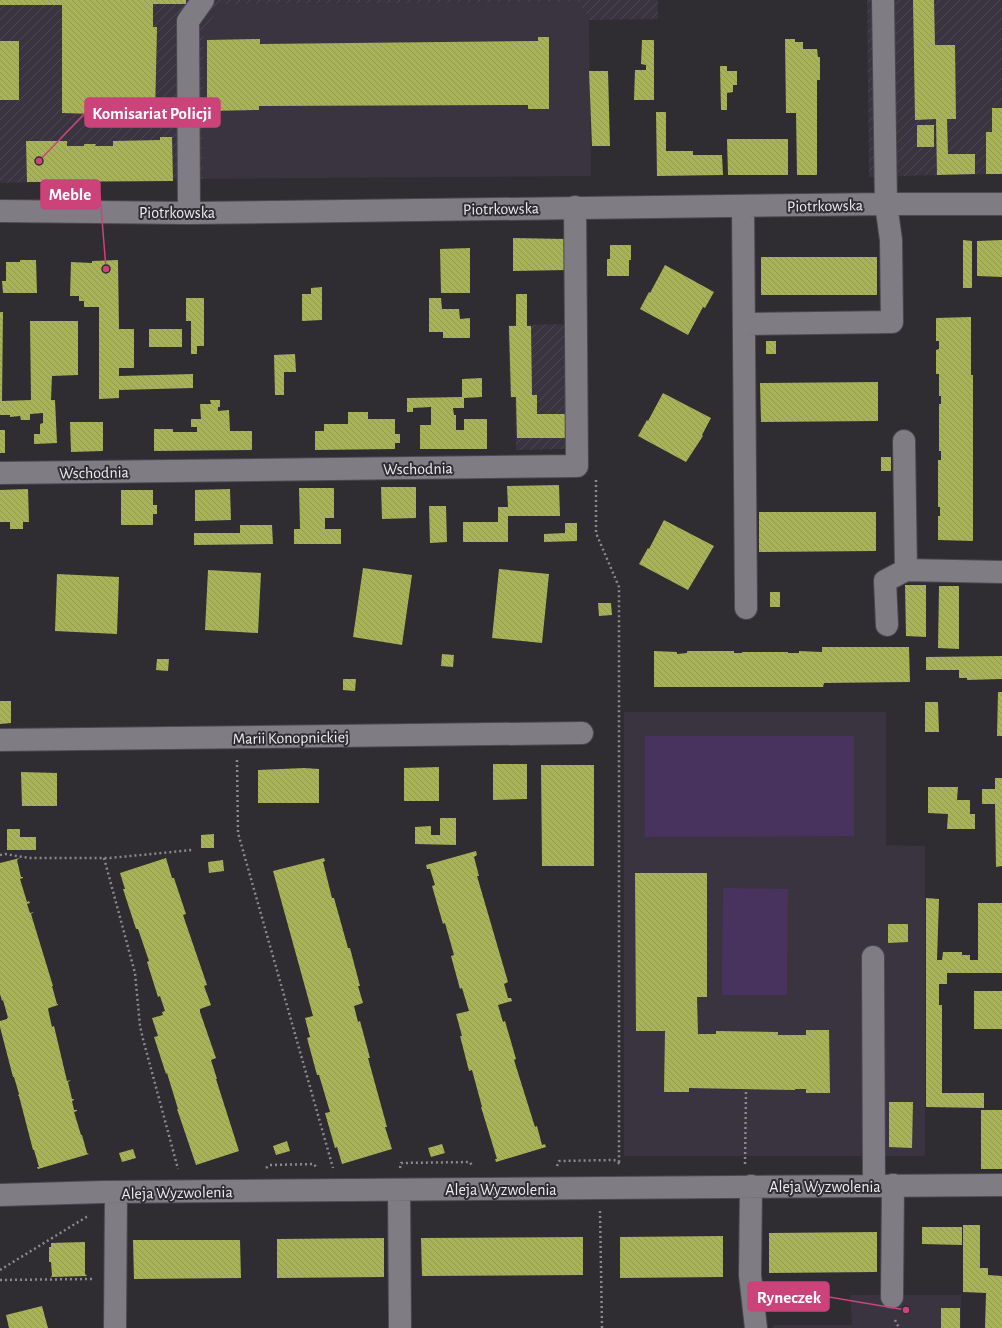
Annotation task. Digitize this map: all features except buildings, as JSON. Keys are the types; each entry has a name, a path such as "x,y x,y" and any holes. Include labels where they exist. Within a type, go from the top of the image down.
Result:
{"street":[{"path":"189,212 188,21 203,0"},
{"path":"744,324 892,322 892,240 886,204 883,0"},
{"name":"Piotrkowska","path":"0,211 189,212 1002,204"},
{"path":"743,206 746,608"},
{"name":"Wschodnia","path":"0,473 577,466 575,208"},
{"path":"904,441 906,570"},
{"path":"887,625 885,581 906,570 1002,572"},
{"name":"Marii Konopnickiej","path":"0,740 582,733"},
{"path":"873,957 883,1186 892,1297"},
{"name":"Aleja Wyzwolenia","path":"0,1195 116,1192 1002,1184"},
{"path":"751,1186 750,1275 756,1328"},
{"path":"399,1190 400,1328"},
{"path":"115,1328 116,1192"}],"path":[{"path":"596,477 596,533 619,587 619,1163"},
{"path":"236,738 238,833 333,1169"},
{"path":"0,855 6,854 29,858 104,858 192,850"},
{"path":"104,858 135,973 140,1026 143,1039 180,1176"},
{"path":"745,1165 746,1090"},
{"path":"602,1328 600,1210 608,1210"},
{"path":"0,1270 89,1215 116,1215"},
{"path":"0,1280 116,1278"}],"shaded area":[{"path":"0,0 658,0 658,19 589,20 579,2 221,4 203,34 203,179 0,183"},
{"path":"867,0 1002,0 1002,174 869,177"},
{"path":"579,2 589,20 591,176 203,179 203,34 221,4"},
{"path":"568,324 570,449 516,450 515,398 510,397 508,325"},
{"path":"624,712 886,712 886,845 925,846 925,1156 624,1156"},
{"path":"645,736 854,736 854,836 645,837"},
{"path":"723,888 788,889 787,995 722,995"},
{"path":"850,1295 961,1295 961,1328 773,1328 773,1325 852,1325"}],"place":[{"name":"Komisariat Policji","path":"39,161"},
{"name":"Meble","path":"106,269"},
{"name":"Ryneczek","path":"906,1310"}]}
